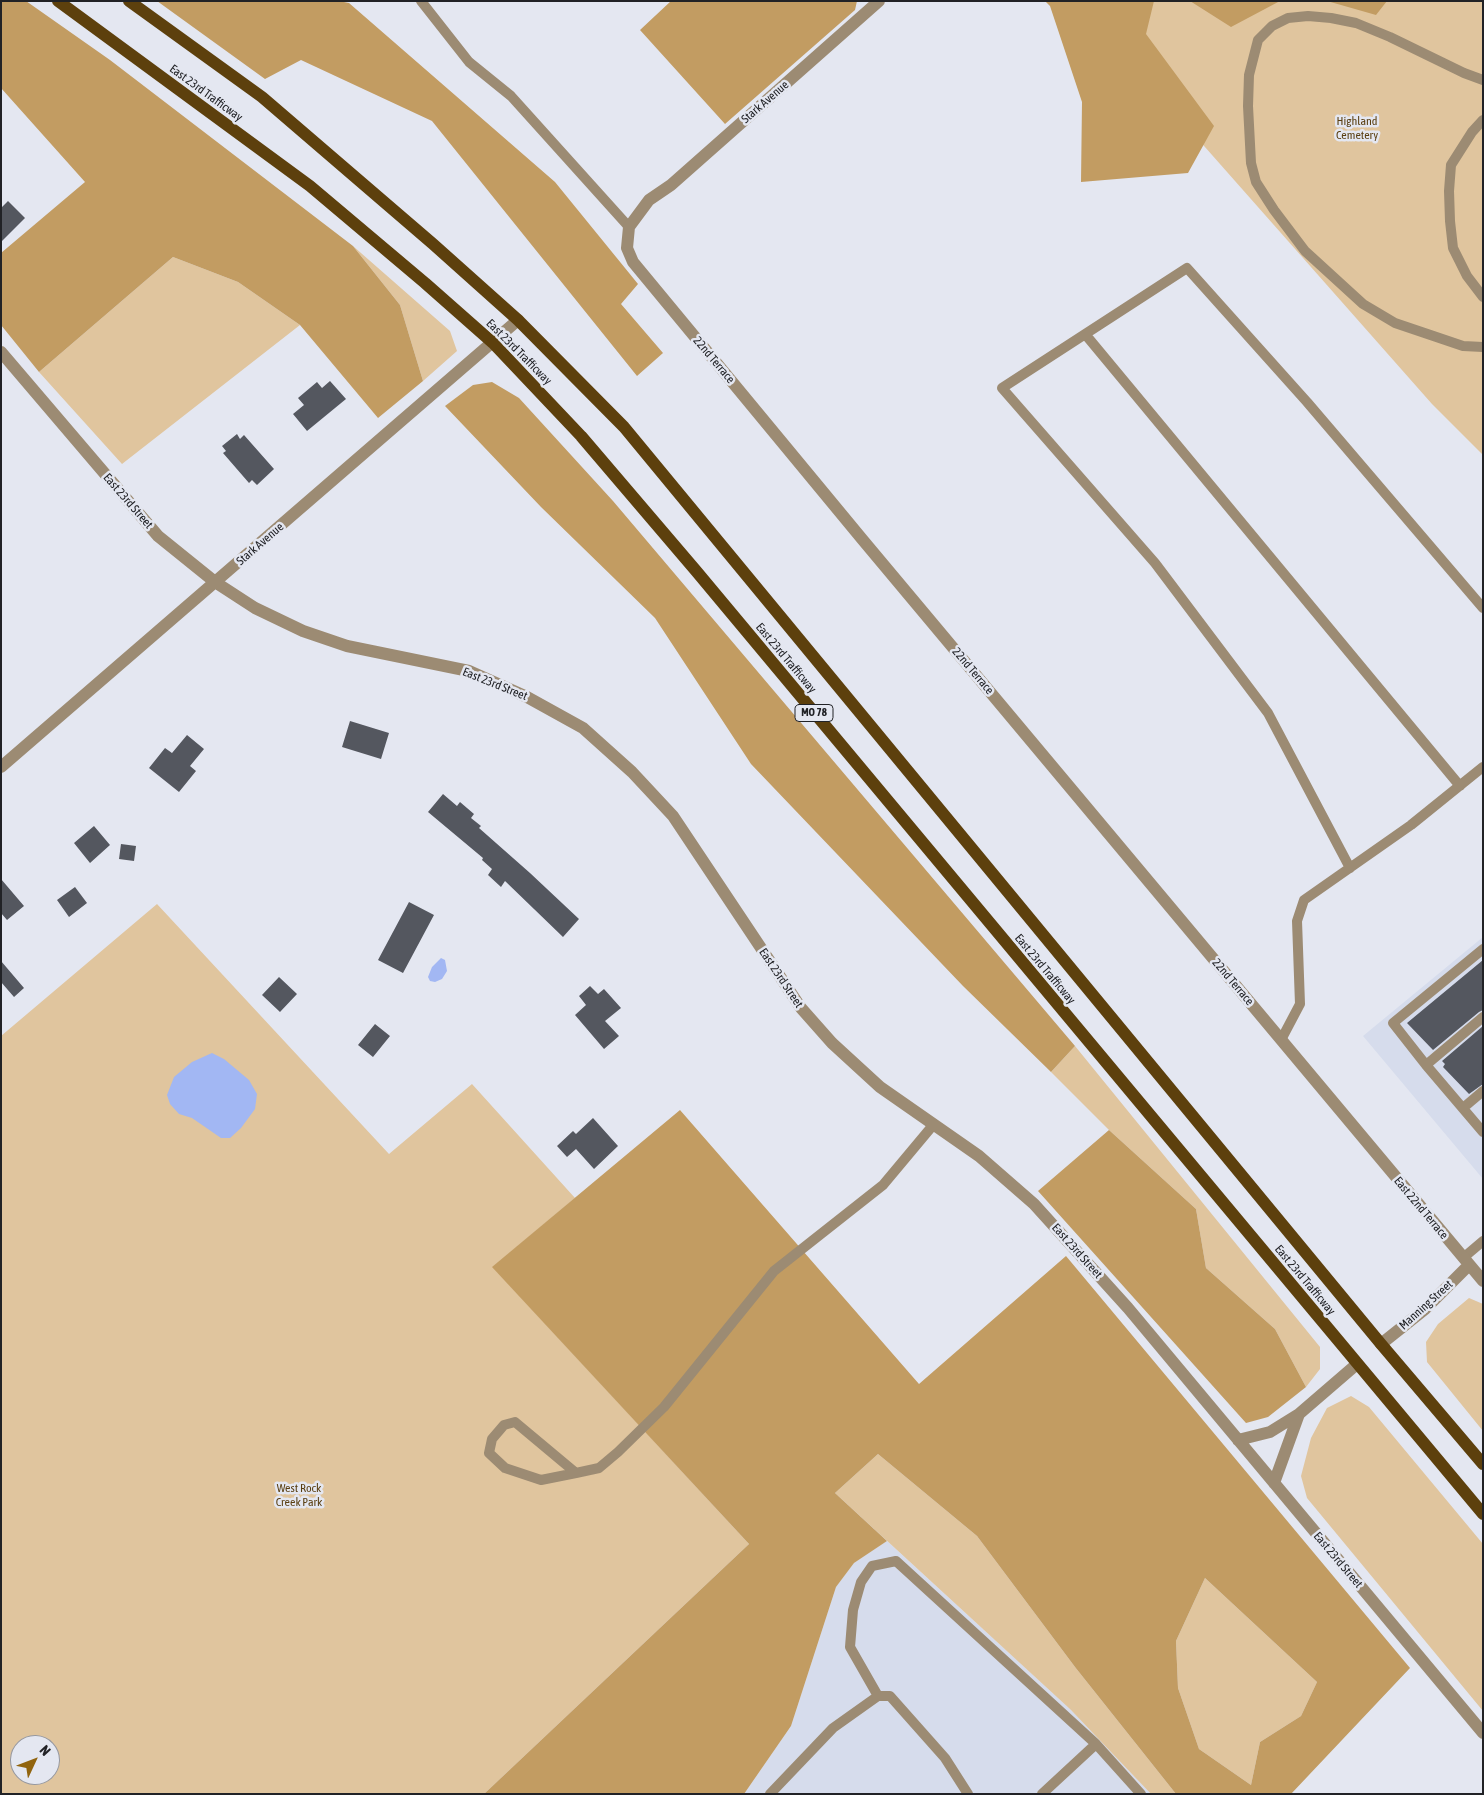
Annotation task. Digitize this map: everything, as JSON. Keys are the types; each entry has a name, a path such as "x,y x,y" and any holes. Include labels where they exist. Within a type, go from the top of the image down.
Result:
{"main road":[{"name":"East 23rd Trafficway","path":"58,1 310,186 493,343 581,436 697,572 1483,1514"},
{"name":"East 23rd Trafficway","path":"129,1 262,97 518,320 624,426 1381,1344 1483,1464"}],"street":[{"name":"Stark Avenue","path":"629,227 649,200 671,184 880,1"},
{"name":"22nd Terrace","path":"629,227 627,248 633,262 1359,1134"},
{"name":"Stark Avenue","path":"1,767 518,320"},
{"name":"East 23rd Street","path":"1,352 158,536 215,582 255,608 303,631 347,646 469,672 527,697 583,728 632,772 673,816 801,1008 832,1043 880,1087 979,1156 1034,1204 1128,1308 1483,1733"},
{"name":"East 22nd Terrace","path":"1359,1134 1483,1281"},
{"name":"Manning Street","path":"1381,1344 1425,1309 1466,1262"},
{"path":"1238,1440 1270,1432 1299,1414 1357,1364"},
{"path":"1274,1483 1299,1414"}],"lane":[{"path":"421,1 469,62 511,96 629,227"},
{"path":"1483,80 1356,23 1308,16 1288,18 1272,26 1258,40 1249,75 1248,106 1251,163 1256,182 1274,210 1305,250 1363,304 1395,323 1463,346 1483,347"},
{"path":"1483,120 1472,132 1452,165 1449,191 1453,248 1467,276 1483,298"},
{"path":"1350,868 1268,713 1155,562 1002,388 1187,268 1307,402 1483,608"},
{"path":"1086,334 1460,786"},
{"path":"1281,1040 1300,1004 1297,921 1304,900 1412,826 1483,767"},
{"path":"1483,948 1393,1023 1483,1132"},
{"path":"1426,1065 1483,1018"},
{"path":"1463,1108 1483,1092"},
{"path":"576,1473 515,1422 504,1425 492,1439 489,1453 505,1468 541,1480 576,1473 599,1468 664,1407 774,1271 883,1185 934,1124"},
{"path":"1466,1262 1483,1241"},
{"path":"878,1696 850,1647 853,1610 861,1582 872,1566 896,1561 1096,1744 1141,1794"},
{"path":"770,1794 833,1728 878,1696 890,1696 945,1758 968,1794"},
{"path":"1042,1794 1096,1744"}],"shaded area":[{"path":"1,1 26,1 110,60 353,246 400,305 423,381 378,418 300,325 238,282 173,257 39,372 1,325 1,253 85,182 1,88"},
{"path":"157,1 339,1 349,3 555,182 638,284 621,304 663,353 637,376 432,121 301,60 265,79"},
{"path":"671,1 857,1 855,10 725,124 640,30"},
{"path":"1045,1 1154,1 1146,34 1214,126 1188,173 1081,182 1082,102 1050,6"},
{"path":"1190,1 1280,1 1231,27"},
{"path":"1327,1 1387,1 1376,15"},
{"path":"492,382 519,398 613,501 1075,1046 1051,1072 963,986 751,764 655,618 541,507 445,406 473,385"},
{"path":"1483,937 1483,1179 1363,1036"},
{"path":"680,1110 919,1384 1066,1256 1410,1668 1291,1794 1176,1794 1075,1667 977,1536 878,1454 835,1493 887,1541 854,1563 836,1587 791,1726 744,1794 484,1794 749,1544 492,1267","holes":["1205,1578 1317,1682 1301,1716 1260,1742 1251,1785 1199,1749 1178,1688 1176,1641"]},
{"path":"1109,1130 1196,1209 1206,1268 1275,1329 1306,1387 1268,1417 1246,1423 1038,1191"},
{"path":"887,1541 1071,1710 1151,1794 744,1794 791,1726 836,1587 854,1563"}],"green space":[{"name":"Highland Cemetery","path":"1076,1 1483,1 1483,455 1432,404"},
{"path":"353,246 450,331 457,351 423,381 400,305"},
{"path":"173,257 238,282 300,325 122,464 39,372"},
{"name":"West Rock Creek Park","path":"157,904 389,1154 472,1084 575,1198 493,1267 749,1544 484,1794 1,1794 1,1036"},
{"path":"1075,1046 1320,1347 1320,1369 1306,1387 1275,1329 1206,1268 1196,1209 1109,1130 1051,1072"},
{"path":"1469,1298 1483,1304 1483,1431 1427,1362 1426,1342 1438,1324"},
{"path":"1351,1396 1369,1407 1483,1544 1483,1711 1307,1498 1301,1476 1311,1438 1327,1408"},
{"path":"878,1454 977,1536 1075,1667 1176,1794 1151,1794 1071,1710 835,1493"},
{"path":"1205,1578 1317,1682 1301,1716 1260,1742 1251,1785 1199,1749 1178,1688 1176,1641"}],"water":[{"path":"441,958 445,960 447,971 442,979 435,982 430,981 428,977 432,967"},
{"path":"212,1053 224,1059 249,1080 257,1094 255,1109 241,1128 230,1138 221,1138 192,1118 179,1114 170,1104 167,1095 174,1077 192,1062"}],"building":[{"path":"8,201 25,218 1,242 1,208"},
{"path":"330,381 346,399 307,431 293,414 304,405 298,398 317,382 322,388"},
{"path":"237,434 240,439 244,435 274,469 257,485 252,480 249,483 223,453 226,451 222,446"},
{"path":"350,721 389,733 381,759 342,747"},
{"path":"187,735 204,749 190,766 196,771 179,792 149,768 165,748 172,753"},
{"path":"443,794 457,806 460,802 474,814 471,818 481,826 479,828 579,919 563,937 505,881 501,887 488,875 492,869 482,860 483,858 428,812"},
{"path":"94,826 110,845 90,863 74,843"},
{"path":"121,844 136,846 134,861 119,859"},
{"path":"1,879 24,906 7,920 1,913"},
{"path":"75,887 87,903 69,917 57,900"},
{"path":"409,902 434,915 403,973 378,960"},
{"path":"1483,960 1483,1010 1433,1050 1407,1023"},
{"path":"1,961 24,988 14,997 1,982"},
{"path":"279,977 297,994 280,1012 262,995"},
{"path":"590,986 598,994 604,989 621,1008 605,1021 619,1036 604,1049 575,1015 586,1005 579,996"},
{"path":"375,1024 390,1036 373,1057 358,1045"},
{"path":"1483,1026 1483,1084 1469,1094 1443,1067 1445,1064 1442,1061"},
{"path":"593,1118 618,1146 594,1169 576,1149 567,1157 557,1146 573,1131 576,1134"}]}
